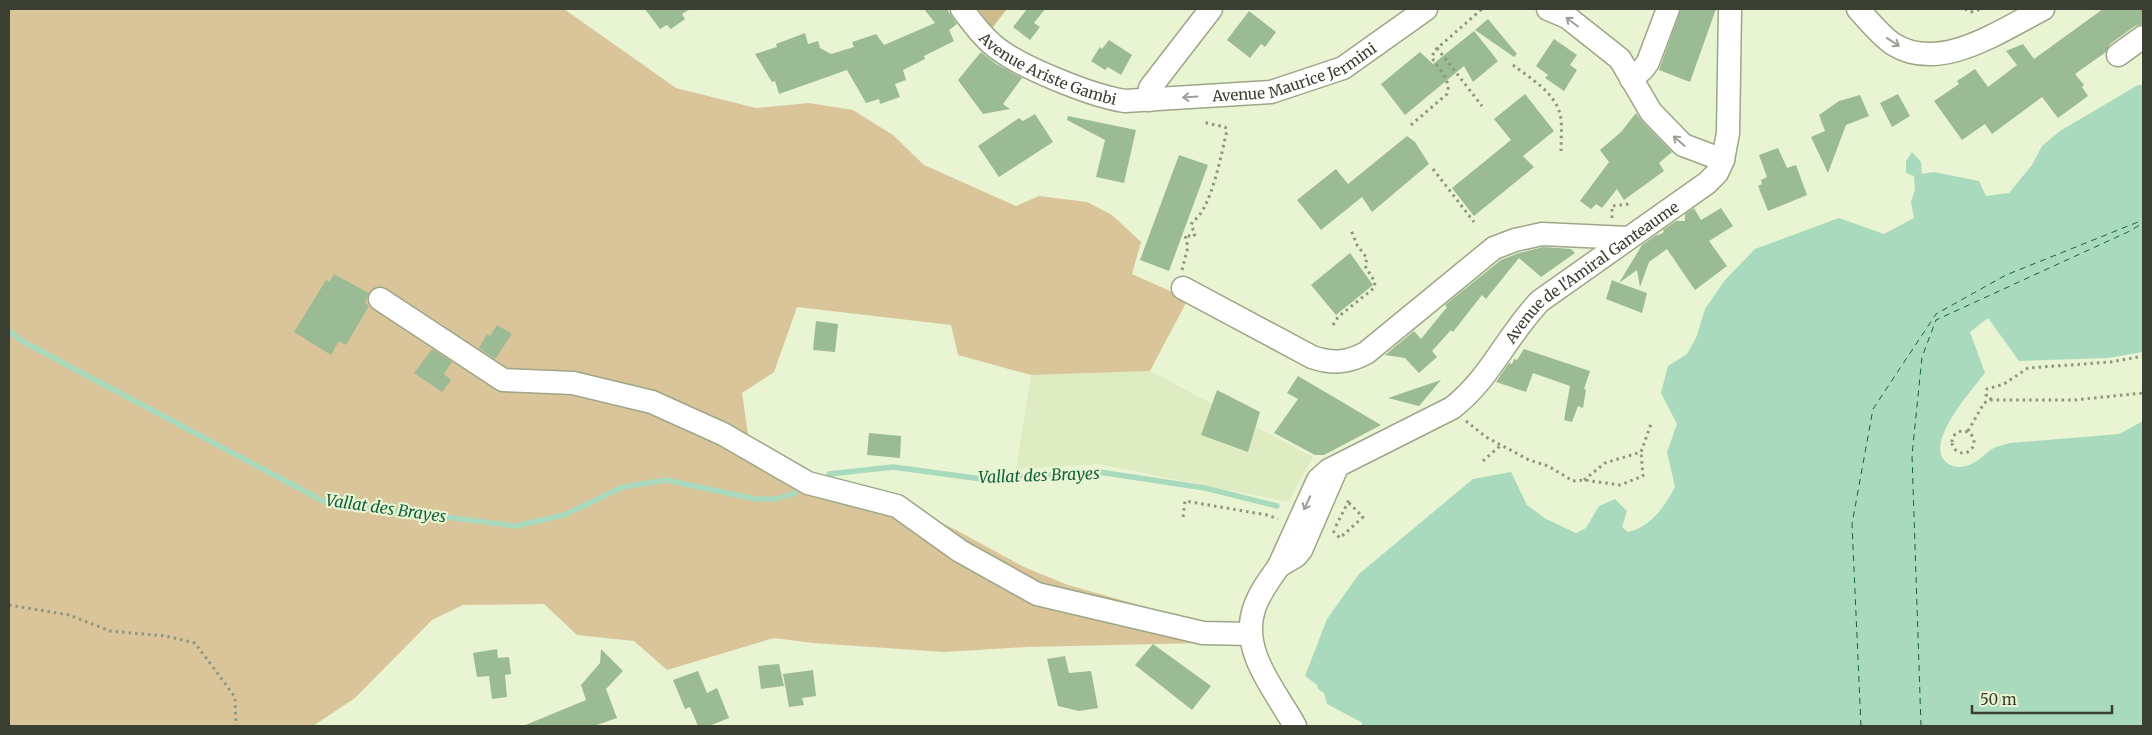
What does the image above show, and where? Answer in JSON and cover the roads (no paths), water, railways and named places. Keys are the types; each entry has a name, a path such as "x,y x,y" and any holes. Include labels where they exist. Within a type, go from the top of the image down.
{"street":[{"name":"Avenue Ariste Gambi","path":"962,9 992,44 1022,63 1101,97 1124,101 1149,100"},
{"path":"1149,100 1150,88 1211,9"},
{"name":"Avenue Maurice Jermini","path":"1149,100 1271,92 1343,68 1426,9"},
{"path":"1548,9 1567,17 1620,59 1651,112 1683,145 1723,160"},
{"path":"1631,79 1648,62 1668,9"},
{"name":"Avenue de l'Amiral Ganteaume","path":"1250,634 1254,610 1264,588 1279,566 1318,480 1323,474 1452,408 1468,396 1481,382 1528,313 1540,302 1707,183 1717,173 1723,160 1728,133 1730,9"},
{"path":"1858,9 1894,44 1918,54 1939,55 1960,50 2043,9"},
{"path":"2118,55 2143,37"},
{"path":"1183,288 1312,357 1327,362 1340,362 1353,360 1366,353 1494,248 1515,240 1542,234 1622,236 1628,238"},
{"path":"380,299 503,380 573,383 652,402 723,434 808,483 897,506 960,551 1037,594 1203,633 1250,634 1258,661 1295,726"}],"waterway":[{"name":"Vallat des Brayes","path":"9,331 22,341 323,501 516,526 564,515 623,487 666,480 756,499 776,499 795,493"},
{"name":"Vallat des Brayes","path":"829,474 893,467 982,479 1099,472 1205,488 1277,506"}]}
